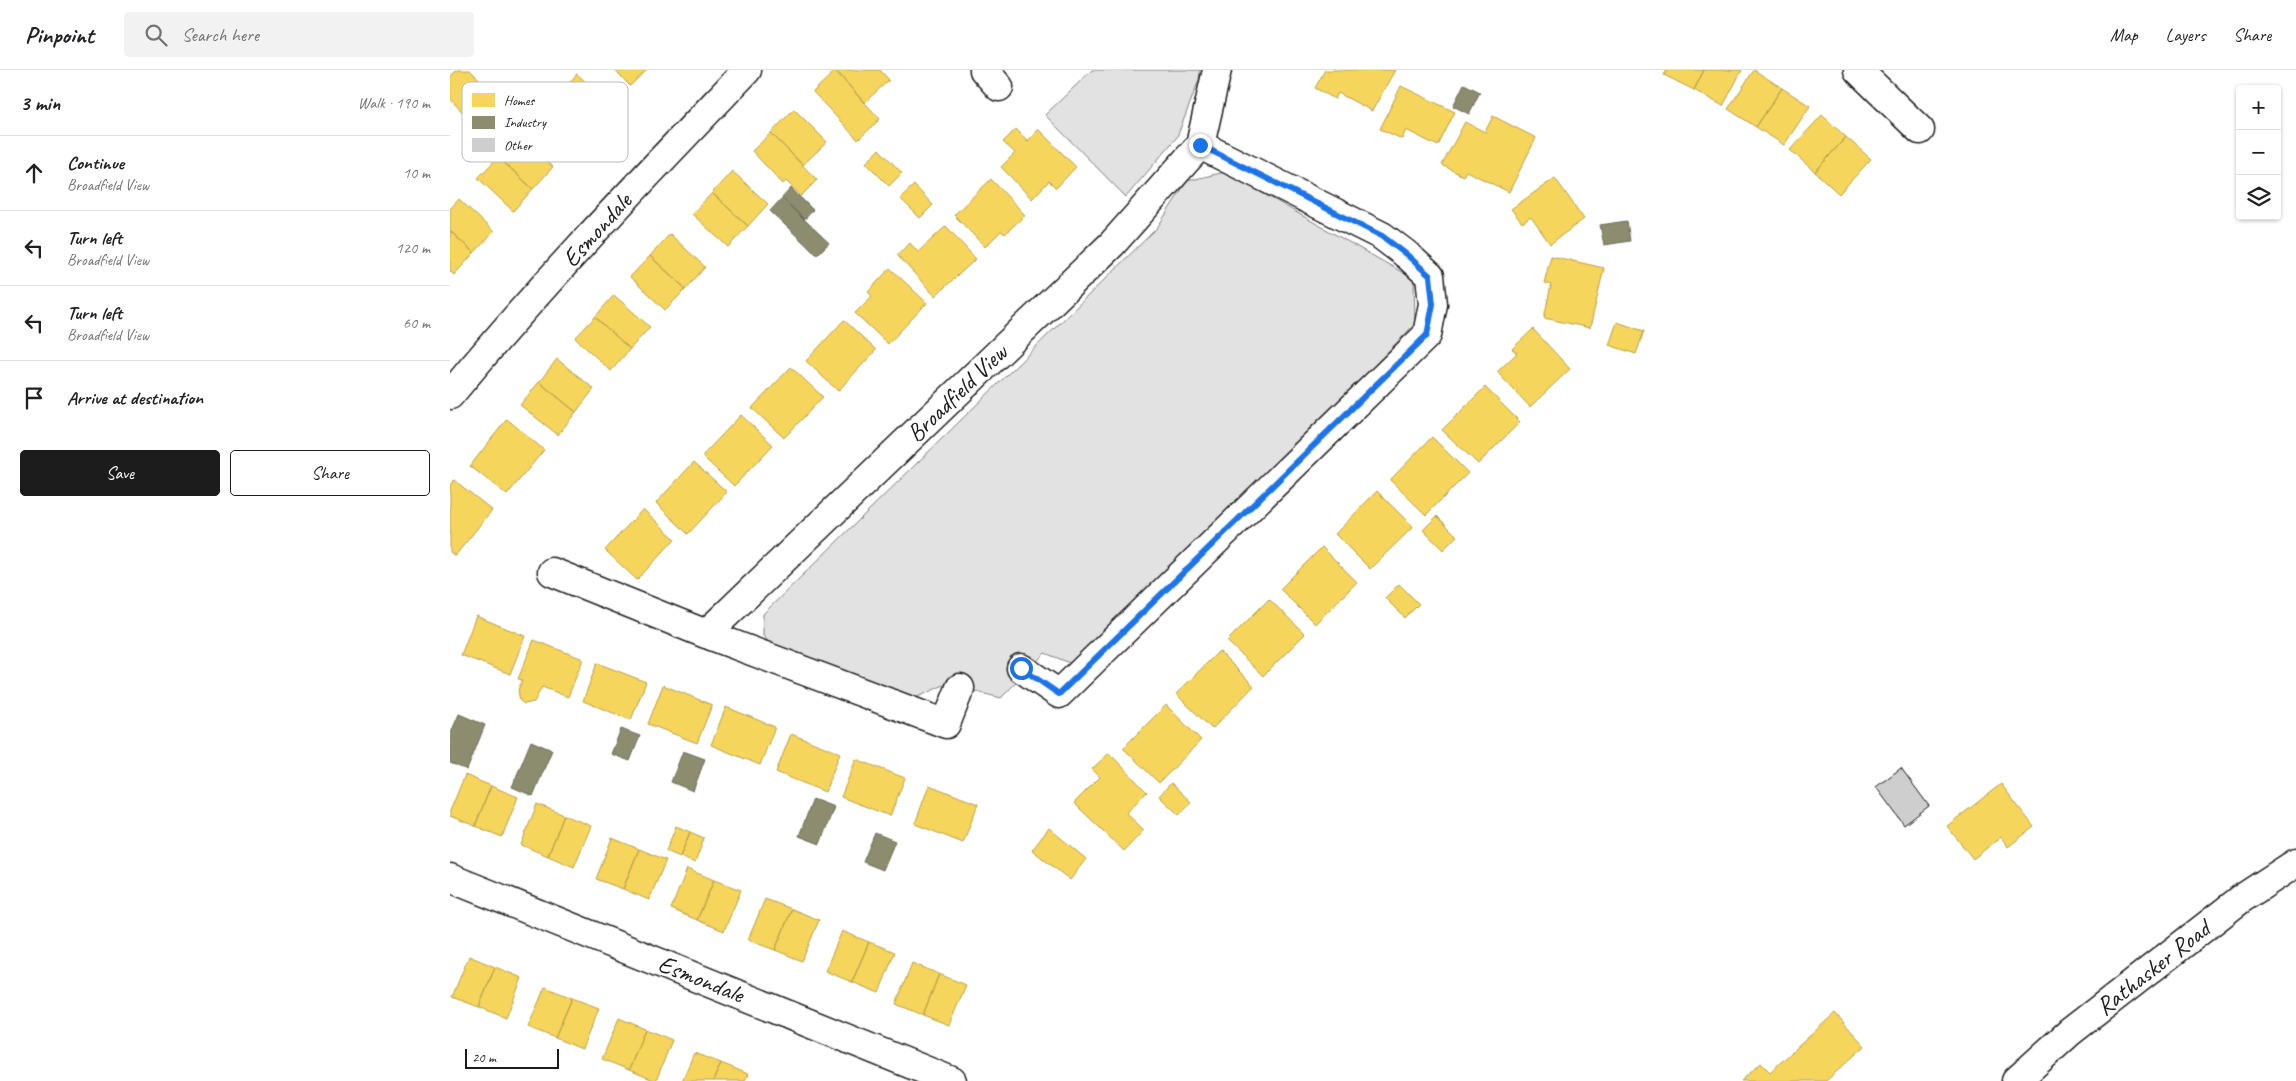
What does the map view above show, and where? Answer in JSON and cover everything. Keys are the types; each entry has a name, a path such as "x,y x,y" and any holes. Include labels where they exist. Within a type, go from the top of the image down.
{"street":[{"name":"Esmondale","path":"450,394 656,165 747,70"},
{"name":"Broadfield View","path":"706,634 1112,244 1200,145 1217,70"},
{"path":"1858,70 1920,130"},
{"path":"1021,668 1059,694 1427,335 1433,304 1430,276 1407,255 1382,236 1200,145"},
{"path":"552,572 706,634 946,724 960,688"},
{"name":"Rathasker Road","path":"2016,1081 2093,1014 2241,899 2296,863"},
{"name":"Esmondale","path":"450,878 952,1081"}],"shaded area":[{"path":"1092,70 1200,70 1199,80 1177,137 1126,197 1045,115"},
{"path":"1225,172 1414,279 1415,324 1080,667 1045,653 1001,698 946,684 909,701 780,653 763,636 763,614 1157,228 1187,181"}],"building: Homes":[{"path":"457,70 470,70 482,82 462,82 462,112 450,99 450,77"},
{"path":"615,70 647,70 630,86"},
{"path":"836,70 880,70 889,80 864,103"},
{"path":"1325,70 1395,70 1372,111 1338,93 1335,99 1315,88"},
{"path":"1667,70 1704,70 1694,90 1664,75"},
{"path":"1704,70 1742,70 1723,106 1694,90"},
{"path":"1754,70 1782,88 1756,127 1728,109"},
{"path":"835,71 880,119 858,140 813,92"},
{"path":"577,74 586,82 570,82"},
{"path":"1401,86 1455,112 1438,146 1406,130 1402,139 1380,129"},
{"path":"1782,88 1810,106 1784,145 1756,127"},
{"path":"794,109 827,142 803,165 771,133"},
{"path":"1822,115 1846,137 1815,172 1790,150"},
{"path":"1493,116 1536,138 1509,192 1466,171 1463,176 1442,165 1465,122 1485,132"},
{"path":"1016,129 1028,141 1038,129 1076,167 1056,188 1049,181 1032,199 1001,167 1015,153 1003,142"},
{"path":"771,133 817,180 801,196 786,181 783,184 752,151"},
{"path":"1846,137 1871,159 1839,194 1815,172"},
{"path":"879,149 902,173 889,186 866,163"},
{"path":"493,162 503,162 533,189 513,211 478,178"},
{"path":"503,162 548,162 553,167 533,189"},
{"path":"732,171 768,204 748,226 712,193"},
{"path":"1555,178 1584,219 1550,244 1531,217 1522,223 1511,209"},
{"path":"991,179 1025,215 1005,234 1001,231 985,247 954,215"},
{"path":"914,185 933,205 920,218 900,198"},
{"path":"712,193 748,226 728,247 692,214"},
{"path":"459,199 494,232 474,253 450,231 450,209"},
{"path":"946,226 976,259 935,296 897,255 910,243 918,252"},
{"path":"450,231 474,253 454,275 450,271"},
{"path":"670,234 705,267 686,289 650,256"},
{"path":"650,256 686,289 665,310 630,277"},
{"path":"1551,256 1604,268 1590,328 1544,318 1551,285 1544,283"},
{"path":"890,268 927,303 888,344 855,313 872,296 868,292"},
{"path":"614,295 650,327 630,349 595,317"},
{"path":"595,317 630,349 611,371 575,338"},
{"path":"844,320 876,350 838,391 806,361"},
{"path":"1617,322 1644,331 1636,354 1609,345"},
{"path":"1533,329 1570,369 1530,407 1497,372 1517,353 1512,349"},
{"path":"557,359 594,389 576,412 539,382"},
{"path":"791,367 823,397 784,438 752,408"},
{"path":"539,382 576,412 558,435 520,405"},
{"path":"1485,387 1520,422 1478,464 1442,430"},
{"path":"741,415 773,445 734,486 702,456"},
{"path":"507,419 544,450 507,495 470,466"},
{"path":"1432,437 1468,473 1426,515 1390,480"},
{"path":"694,462 727,492 688,534 656,503"},
{"path":"454,480 492,510 455,556 450,552 450,485"},
{"path":"1377,491 1413,527 1370,569 1335,534"},
{"path":"643,509 675,539 637,580 605,550"},
{"path":"1437,516 1457,536 1443,550 1423,530"},
{"path":"1322,547 1357,582 1315,624 1280,589"},
{"path":"1399,584 1419,604 1405,618 1385,598"},
{"path":"1269,599 1305,634 1263,676 1227,641"},
{"path":"476,616 525,636 510,674 461,655"},
{"path":"534,640 583,659 568,697 542,687 534,702 524,704 520,701 518,690 522,680 518,679"},
{"path":"1219,651 1254,686 1212,729 1176,694"},
{"path":"597,663 646,682 631,720 583,701"},
{"path":"663,685 712,705 697,743 648,724"},
{"path":"1166,705 1201,740 1159,783 1123,748"},
{"path":"726,707 775,727 760,765 711,745"},
{"path":"791,734 840,753 825,792 776,772"},
{"path":"1109,753 1147,792 1126,813 1144,830 1124,851 1074,803 1100,777 1092,769"},
{"path":"856,759 905,778 890,816 841,797"},
{"path":"465,775 491,786 475,826 450,816 450,811"},
{"path":"1171,783 1191,802 1179,815 1159,796"},
{"path":"2001,784 2034,827 2008,847 2001,837 1973,859 1947,826"},
{"path":"929,785 978,804 963,843 915,824"},
{"path":"491,786 518,797 502,837 475,826"},
{"path":"537,804 564,815 548,856 521,845"},
{"path":"564,815 591,826 574,867 548,856"},
{"path":"676,826 690,832 680,857 666,851"},
{"path":"1049,828 1086,859 1070,880 1032,850"},
{"path":"690,832 704,838 695,863 680,857"},
{"path":"612,838 639,849 623,889 596,879"},
{"path":"639,849 666,860 649,900 623,889"},
{"path":"687,869 714,880 697,920 671,909"},
{"path":"714,880 741,890 724,931 697,920"},
{"path":"765,899 792,909 775,950 748,940"},
{"path":"792,909 819,920 802,961 775,950"},
{"path":"842,931 869,942 852,982 825,971"},
{"path":"869,942 895,952 879,993 852,982"},
{"path":"469,956 495,967 479,1007 452,997"},
{"path":"912,963 939,974 923,1015 896,1004"},
{"path":"495,967 522,978 506,1018 479,1007"},
{"path":"939,974 966,985 949,1025 923,1015"},
{"path":"545,987 572,998 555,1038 528,1027"},
{"path":"572,998 599,1008 582,1049 555,1038"},
{"path":"1835,1013 1865,1046 1826,1081 1741,1081 1761,1063 1770,1072"},
{"path":"619,1018 645,1029 629,1070 602,1059"},
{"path":"645,1029 672,1040 656,1081 629,1070"},
{"path":"694,1053 721,1063 713,1081 682,1081"},
{"path":"721,1063 748,1074 745,1081 713,1081"}],"building: Industry":[{"path":"1464,84 1480,92 1469,114 1453,106"},
{"path":"791,188 813,210 804,220 782,198"},
{"path":"782,198 829,243 817,255 770,211"},
{"path":"1627,221 1630,241 1604,245 1600,225"},
{"path":"459,714 485,725 467,770 450,763 450,735"},
{"path":"621,729 640,736 630,761 611,754"},
{"path":"531,741 552,750 533,796 512,787"},
{"path":"683,751 705,759 693,791 671,782"},
{"path":"813,799 834,807 820,844 799,836"},
{"path":"875,833 895,841 883,870 863,862"}],"building: Other":[{"path":"1901,768 1929,806 1904,825 1876,787"}],"route":[{"path":"1021,668 1059,694 1427,335 1433,304 1430,276 1407,255 1382,236 1200,145"}]}
